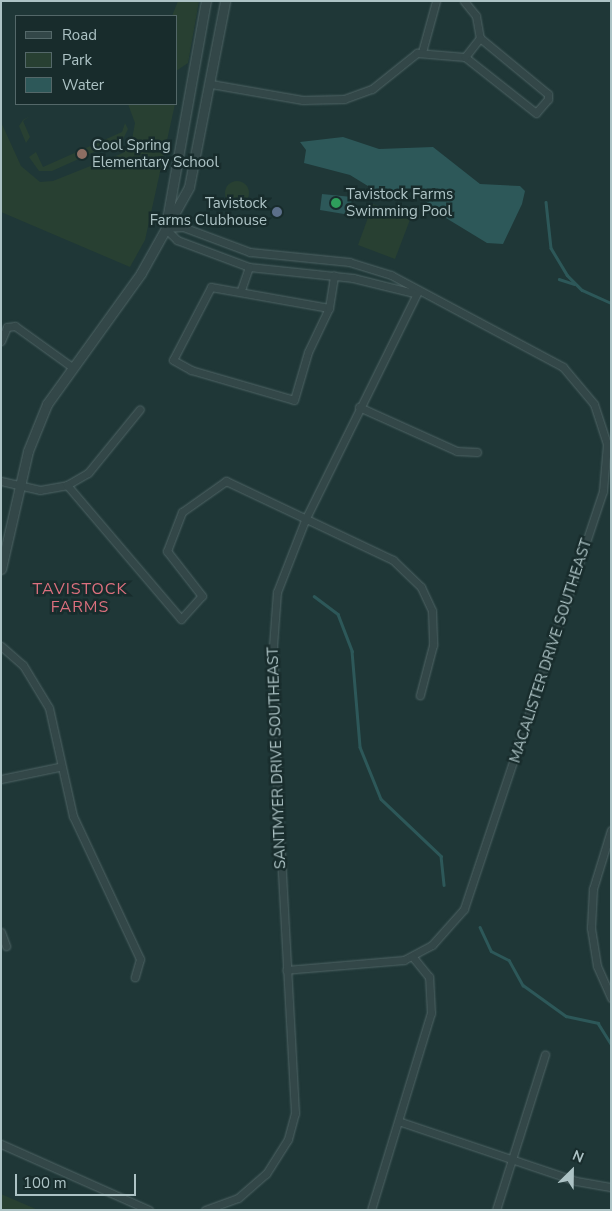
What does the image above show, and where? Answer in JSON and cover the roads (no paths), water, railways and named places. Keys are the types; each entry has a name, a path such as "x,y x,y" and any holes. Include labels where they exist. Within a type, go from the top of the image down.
{"street":[{"path":"165,228 206,1"},
{"path":"1,568 37,427 72,367 141,273 189,187 211,84 225,1"},
{"path":"422,52 436,1"},
{"path":"211,84 303,100 344,99 372,89 411,56 422,52 465,57 536,113 548,99 548,94 480,38 476,16 464,1"},
{"path":"465,57 480,38"},
{"name":"MACALISTER DRIVE SOUTHEAST","path":"165,228 183,227 250,252 361,264 390,275 416,293 545,355 571,374 600,416 608,458 603,491 473,891 443,936 413,957 382,964 286,970"},
{"name":"MACALISTER DRIVE SOUTHEAST","path":"165,228 177,240 249,268 334,275 416,293"},
{"path":"241,290 249,268"},
{"path":"329,308 241,290 207,289 172,360 191,370 294,400 308,352 329,308 334,275"},
{"name":"SANTMYER DRIVE SOUTHEAST","path":"205,1210 238,1198 256,1184 275,1162 291,1131 296,1080 286,970 273,628 281,574 359,407 416,293"},
{"path":"1,341 7,327 15,326 72,367"},
{"path":"359,407 457,451 477,452"},
{"path":"1,481 21,486 54,490 67,485 88,473 140,409"},
{"path":"67,485 181,619 202,596 167,551 182,512 226,481 393,560 421,587 432,611 434,636 420,695"},
{"path":"1,646 23,665 49,708 59,767 73,816 140,959 135,977"},
{"path":"1,780 59,767"},
{"path":"610,833 593,889 591,928 597,966 611,998"},
{"path":"1,932 6,946"},
{"path":"371,1210 401,1122 431,1013 429,977 413,957"},
{"path":"496,1210 545,1054"},
{"path":"401,1122 511,1161 576,1181 611,1187"},
{"path":"1,1144 149,1210"}],"water":[{"path":"343,137 379,149 433,147 480,184 520,186 525,191 522,204 503,244 487,243 441,215 413,190 376,191 350,175 304,163 306,150 300,142"},
{"name":"Tavistock Farms Swimming Pool","path":"322,194 352,197 350,215 320,210"}],"waterway":[{"path":"546,202 551,248 567,275 582,290 611,303"},
{"path":"559,279 574,284"},
{"path":"314,596 338,614 352,651 360,747 381,799 441,856 444,885"},
{"path":"480,927 491,951 509,960 523,985 566,1016 598,1023 611,1044"}],"place":[{"name":"Cool Spring Elementary School","path":"82,154"},
{"name":"Tavistock Farms Swimming Pool","path":"336,203"},
{"name":"Tavistock Farms Clubhouse","path":"277,212"}],"district":[{"name":"TAVISTOCK FARMS","path":"80,598"}]}
